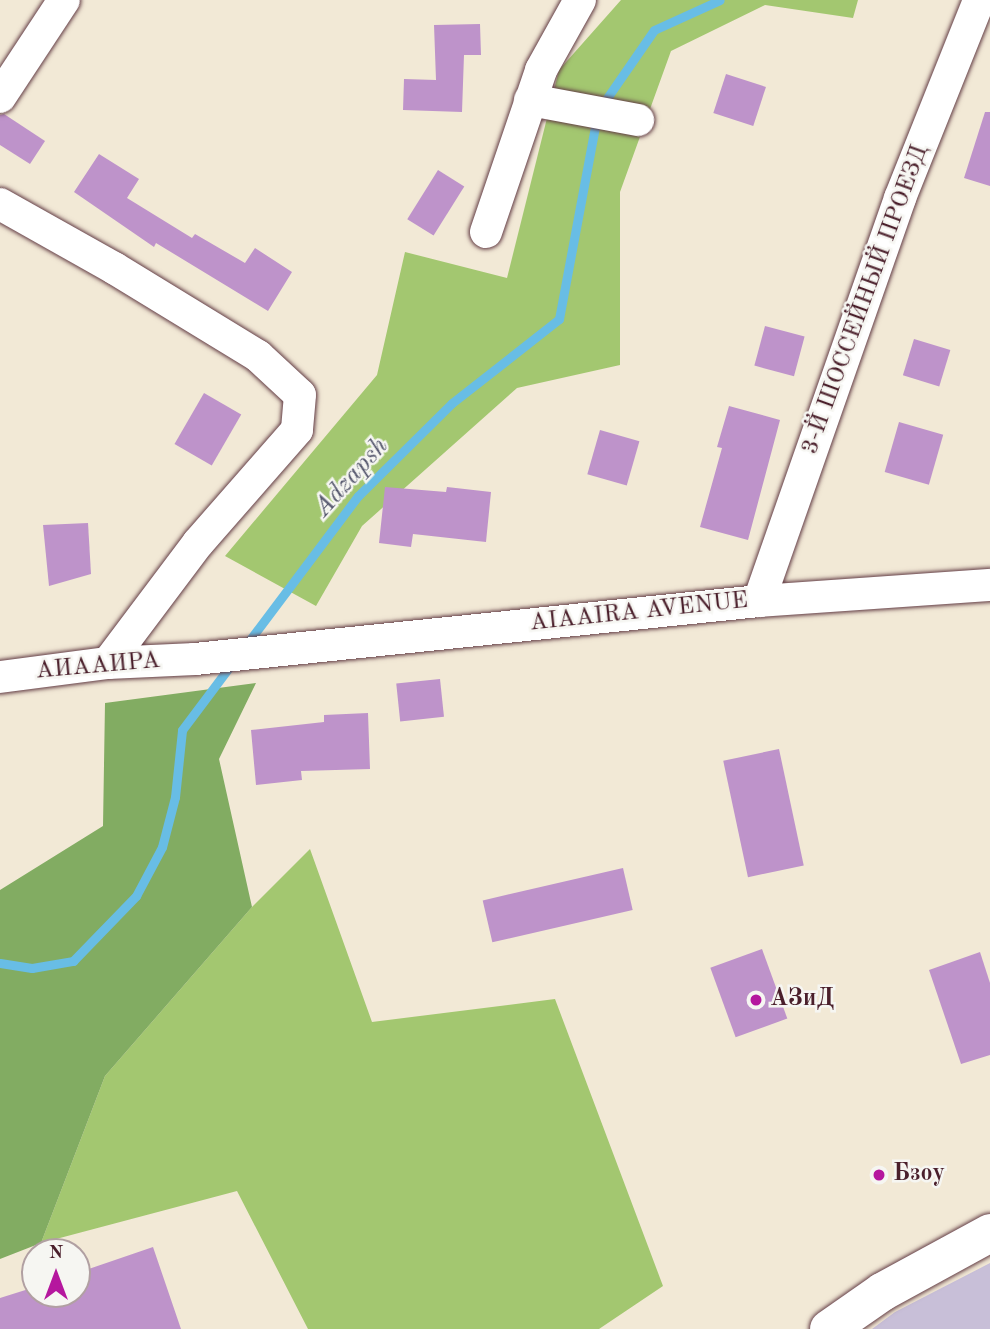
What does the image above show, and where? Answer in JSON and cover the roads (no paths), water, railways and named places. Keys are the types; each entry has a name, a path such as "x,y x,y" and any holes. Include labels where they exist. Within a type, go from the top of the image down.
{"main road":[{"path":"830,1329 882,1292 990,1233"}],"street":[{"path":"0,97 64,0"},
{"path":"486,232 541,69 580,0"},
{"name":"3-Й ШОССЕЙНЫЙ ПРОЕЗД","path":"759,601 900,198 979,0"},
{"path":"530,100 638,120"},
{"path":"0,204 114,268 258,356 300,395 297,430 198,544 108,663"},
{"name":"AIAAIRA AVENUE","path":"195,659 759,601 990,585"},
{"name":"АИААИРА","path":"0,677 108,663 195,659"}],"waterway":[{"name":"Adzapsh","path":"246,645 358,496 452,403 559,319 598,111 654,30 720,0"},
{"name":"Adzapsh","path":"0,963 32,968 73,961 136,896 162,847 175,797 182,730 233,662"}],"place":[{"name":"АЗиД","path":"756,1000"},
{"name":"Бзоу","path":"879,1175"}]}
